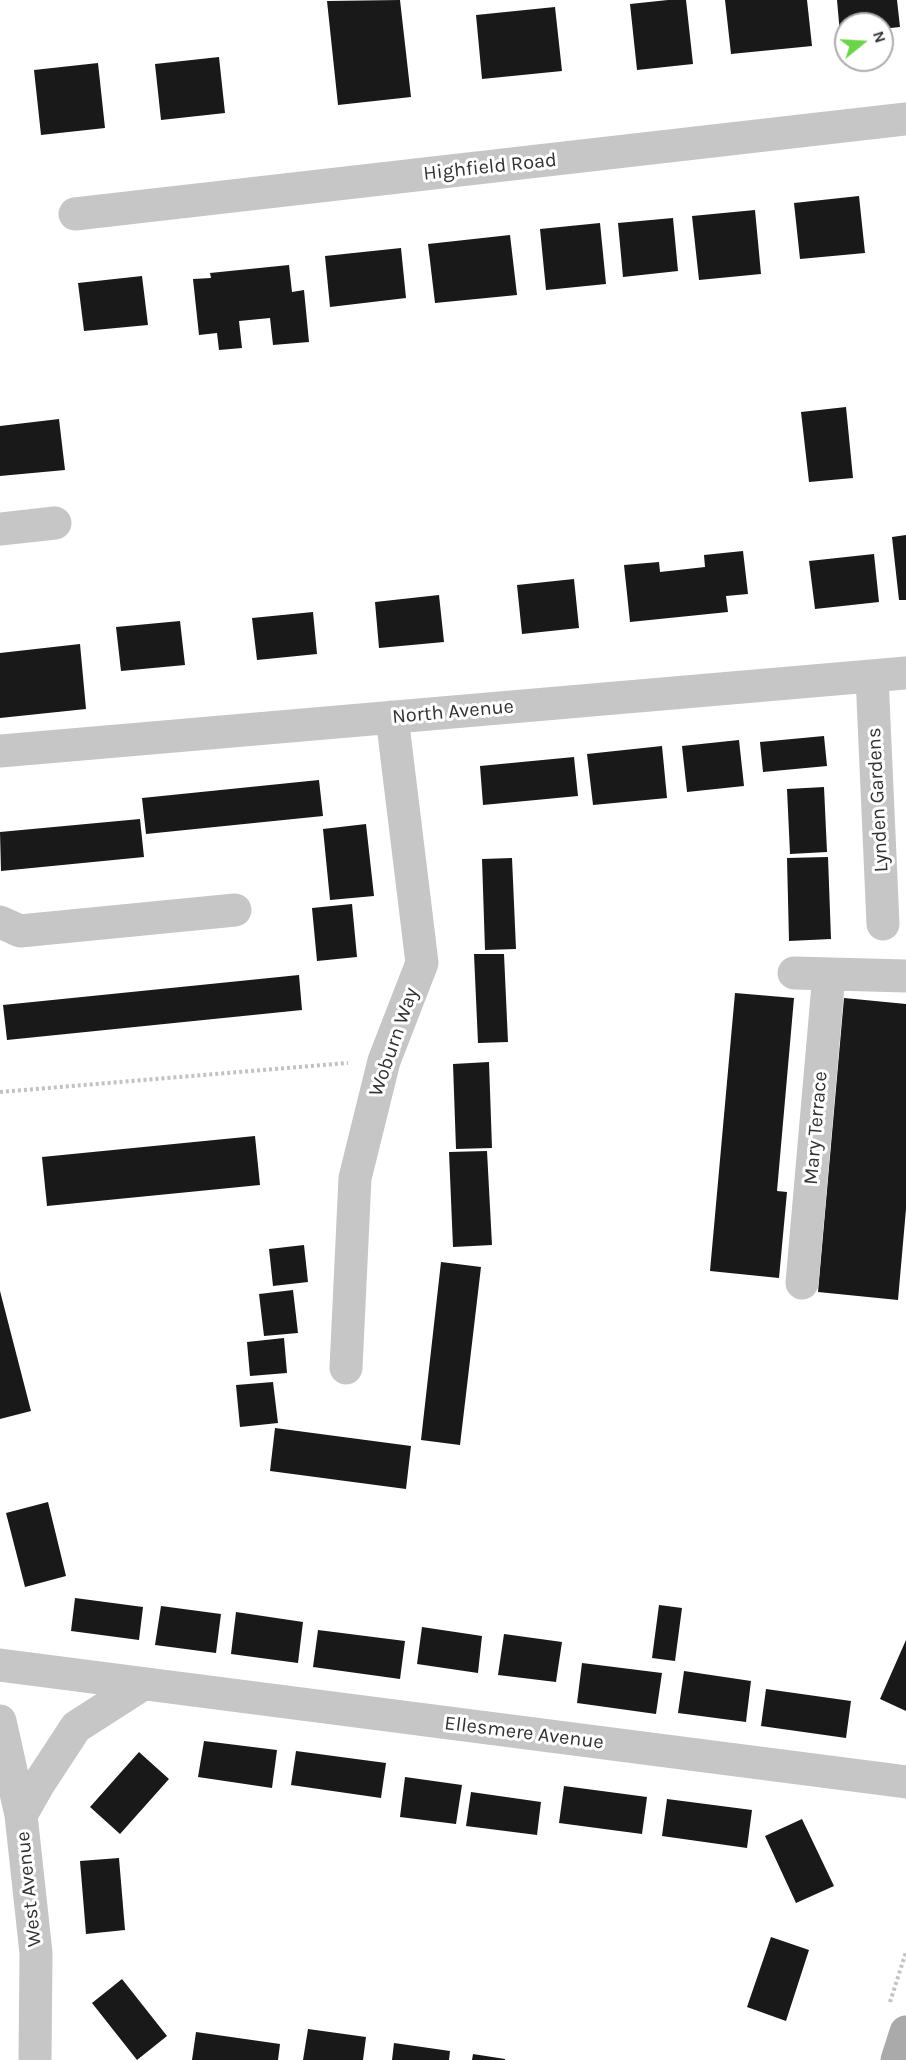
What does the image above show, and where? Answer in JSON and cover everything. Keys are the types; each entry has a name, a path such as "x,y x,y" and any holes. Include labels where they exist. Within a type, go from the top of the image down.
{"street":[{"name":"Highfield Road","path":"75,214 906,119"},
{"path":"0,529 55,523"},
{"name":"North Avenue","path":"0,751 906,673"},
{"name":"Lynden Gardens","path":"872,676 883,924"},
{"name":"Woburn Way","path":"346,1368 355,1179 384,1060 423,963 393,717"},
{"path":"0,922 20,931 235,910"},
{"path":"794,973 906,976"},
{"name":"Mary Terrace","path":"802,1283 829,974"},
{"name":"Ellesmere Avenue","path":"0,1665 906,1782"},
{"path":"21,1815 76,1727 142,1684"},
{"name":"West Avenue","path":"0,1721 21,1815 36,1953 35,2060"}],"path":[{"path":"0,1092 384,1060"}],"building":[{"path":"400,0 411,97 338,105 327,1"},
{"path":"686,0 693,64 637,70 630,4"},
{"path":"725,0 807,0 812,46 731,54"},
{"path":"837,0 897,0 900,27 894,28 894,12 838,12"},
{"path":"555,7 562,71 482,79 476,15"},
{"path":"219,57 225,113 161,120 155,64"},
{"path":"98,63 105,128 41,135 34,70"},
{"path":"859,196 865,253 800,259 794,203"},
{"path":"755,210 761,274 699,280 692,216"},
{"path":"673,218 678,271 623,277 618,223"},
{"path":"600,223 606,284 546,290 540,229"},
{"path":"510,235 517,295 435,303 428,244"},
{"path":"401,248 406,298 330,307 325,256"},
{"path":"289,265 292,292 304,290 309,342 273,345 270,318 239,321 242,348 219,350 217,333 199,335 193,279 211,278 210,273"},
{"path":"142,276 148,325 84,331 78,283"},
{"path":"846,407 853,478 809,482 801,412"},
{"path":"59,419 65,470 0,476 0,426"},
{"path":"906,535 906,600 899,600 892,537"},
{"path":"743,551 748,594 726,596 728,612 630,622 624,565 659,562 660,572 705,567 704,555"},
{"path":"874,554 879,602 815,609 809,561"},
{"path":"574,579 579,628 522,634 517,585"},
{"path":"439,595 444,642 379,648 375,602"},
{"path":"313,612 317,654 257,660 252,618"},
{"path":"180,621 185,665 121,671 116,627"},
{"path":"80,644 86,709 0,718 0,653"},
{"path":"824,736 827,766 763,772 760,742"},
{"path":"739,740 744,786 687,792 682,746"},
{"path":"662,746 667,798 593,805 587,754"},
{"path":"574,757 578,796 483,805 480,766"},
{"path":"319,780 323,816 146,834 142,798"},
{"path":"824,787 827,852 790,854 787,789"},
{"path":"140,819 144,857 1,871 0,832"},
{"path":"366,824 374,896 330,900 323,829"},
{"path":"828,857 831,939 789,941 787,858"},
{"path":"512,858 516,949 485,950 482,859"},
{"path":"352,904 357,957 317,961 312,908"},
{"path":"474,954 504,954 508,1042 478,1043"},
{"path":"299,975 302,1010 7,1040 3,1005"},
{"path":"735,993 794,998 777,1191 787,1192 779,1278 710,1271"},
{"path":"844,998 906,1004 906,1209 898,1300 818,1292"},
{"path":"489,1062 492,1148 456,1149 453,1064"},
{"path":"255,1136 260,1185 47,1206 42,1157"},
{"path":"487,1151 492,1245 453,1247 449,1152"},
{"path":"304,1245 308,1282 273,1286 269,1249"},
{"path":"441,1262 481,1267 460,1445 421,1440"},
{"path":"293,1290 298,1333 264,1336 259,1294"},
{"path":"0,1291 31,1411 0,1419"},
{"path":"284,1338 287,1373 250,1376 247,1342"},
{"path":"273,1382 278,1423 240,1427 236,1385"},
{"path":"275,1428 411,1446 406,1489 270,1471"},
{"path":"48,1502 66,1576 25,1587 6,1513"},
{"path":"75,1598 143,1607 139,1640 71,1631"},
{"path":"659,1605 682,1608 675,1661 652,1658"},
{"path":"161,1606 221,1614 216,1653 155,1645"},
{"path":"236,1612 303,1622 298,1663 231,1654"},
{"path":"422,1627 482,1636 478,1673 417,1664"},
{"path":"318,1630 405,1641 400,1679 313,1667"},
{"path":"504,1634 562,1642 556,1682 498,1675"},
{"path":"906,1640 906,1711 880,1699"},
{"path":"582,1663 662,1673 656,1714 577,1703"},
{"path":"684,1671 751,1681 746,1722 678,1713"},
{"path":"766,1689 851,1701 846,1738 761,1726"},
{"path":"204,1741 277,1750 272,1788 198,1777"},
{"path":"296,1751 386,1763 381,1798 291,1785"},
{"path":"139,1752 169,1779 120,1834 90,1807"},
{"path":"405,1777 462,1785 456,1824 400,1817"},
{"path":"564,1786 647,1797 642,1834 559,1823"},
{"path":"471,1792 541,1802 537,1835 466,1826"},
{"path":"667,1799 752,1810 747,1848 662,1836"},
{"path":"802,1819 834,1886 796,1903 765,1836"},
{"path":"119,1858 125,1930 86,1934 80,1861"},
{"path":"771,1937 809,1950 786,2021 747,2007"},
{"path":"122,1979 167,2036 137,2060 92,2003"},
{"path":"308,2029 366,2037 363,2060 303,2060"},
{"path":"196,2032 280,2044 278,2060 192,2060"},
{"path":"394,2043 450,2051 449,2060 392,2060"},
{"path":"473,2054 505,2059 505,2060 472,2060"}]}
